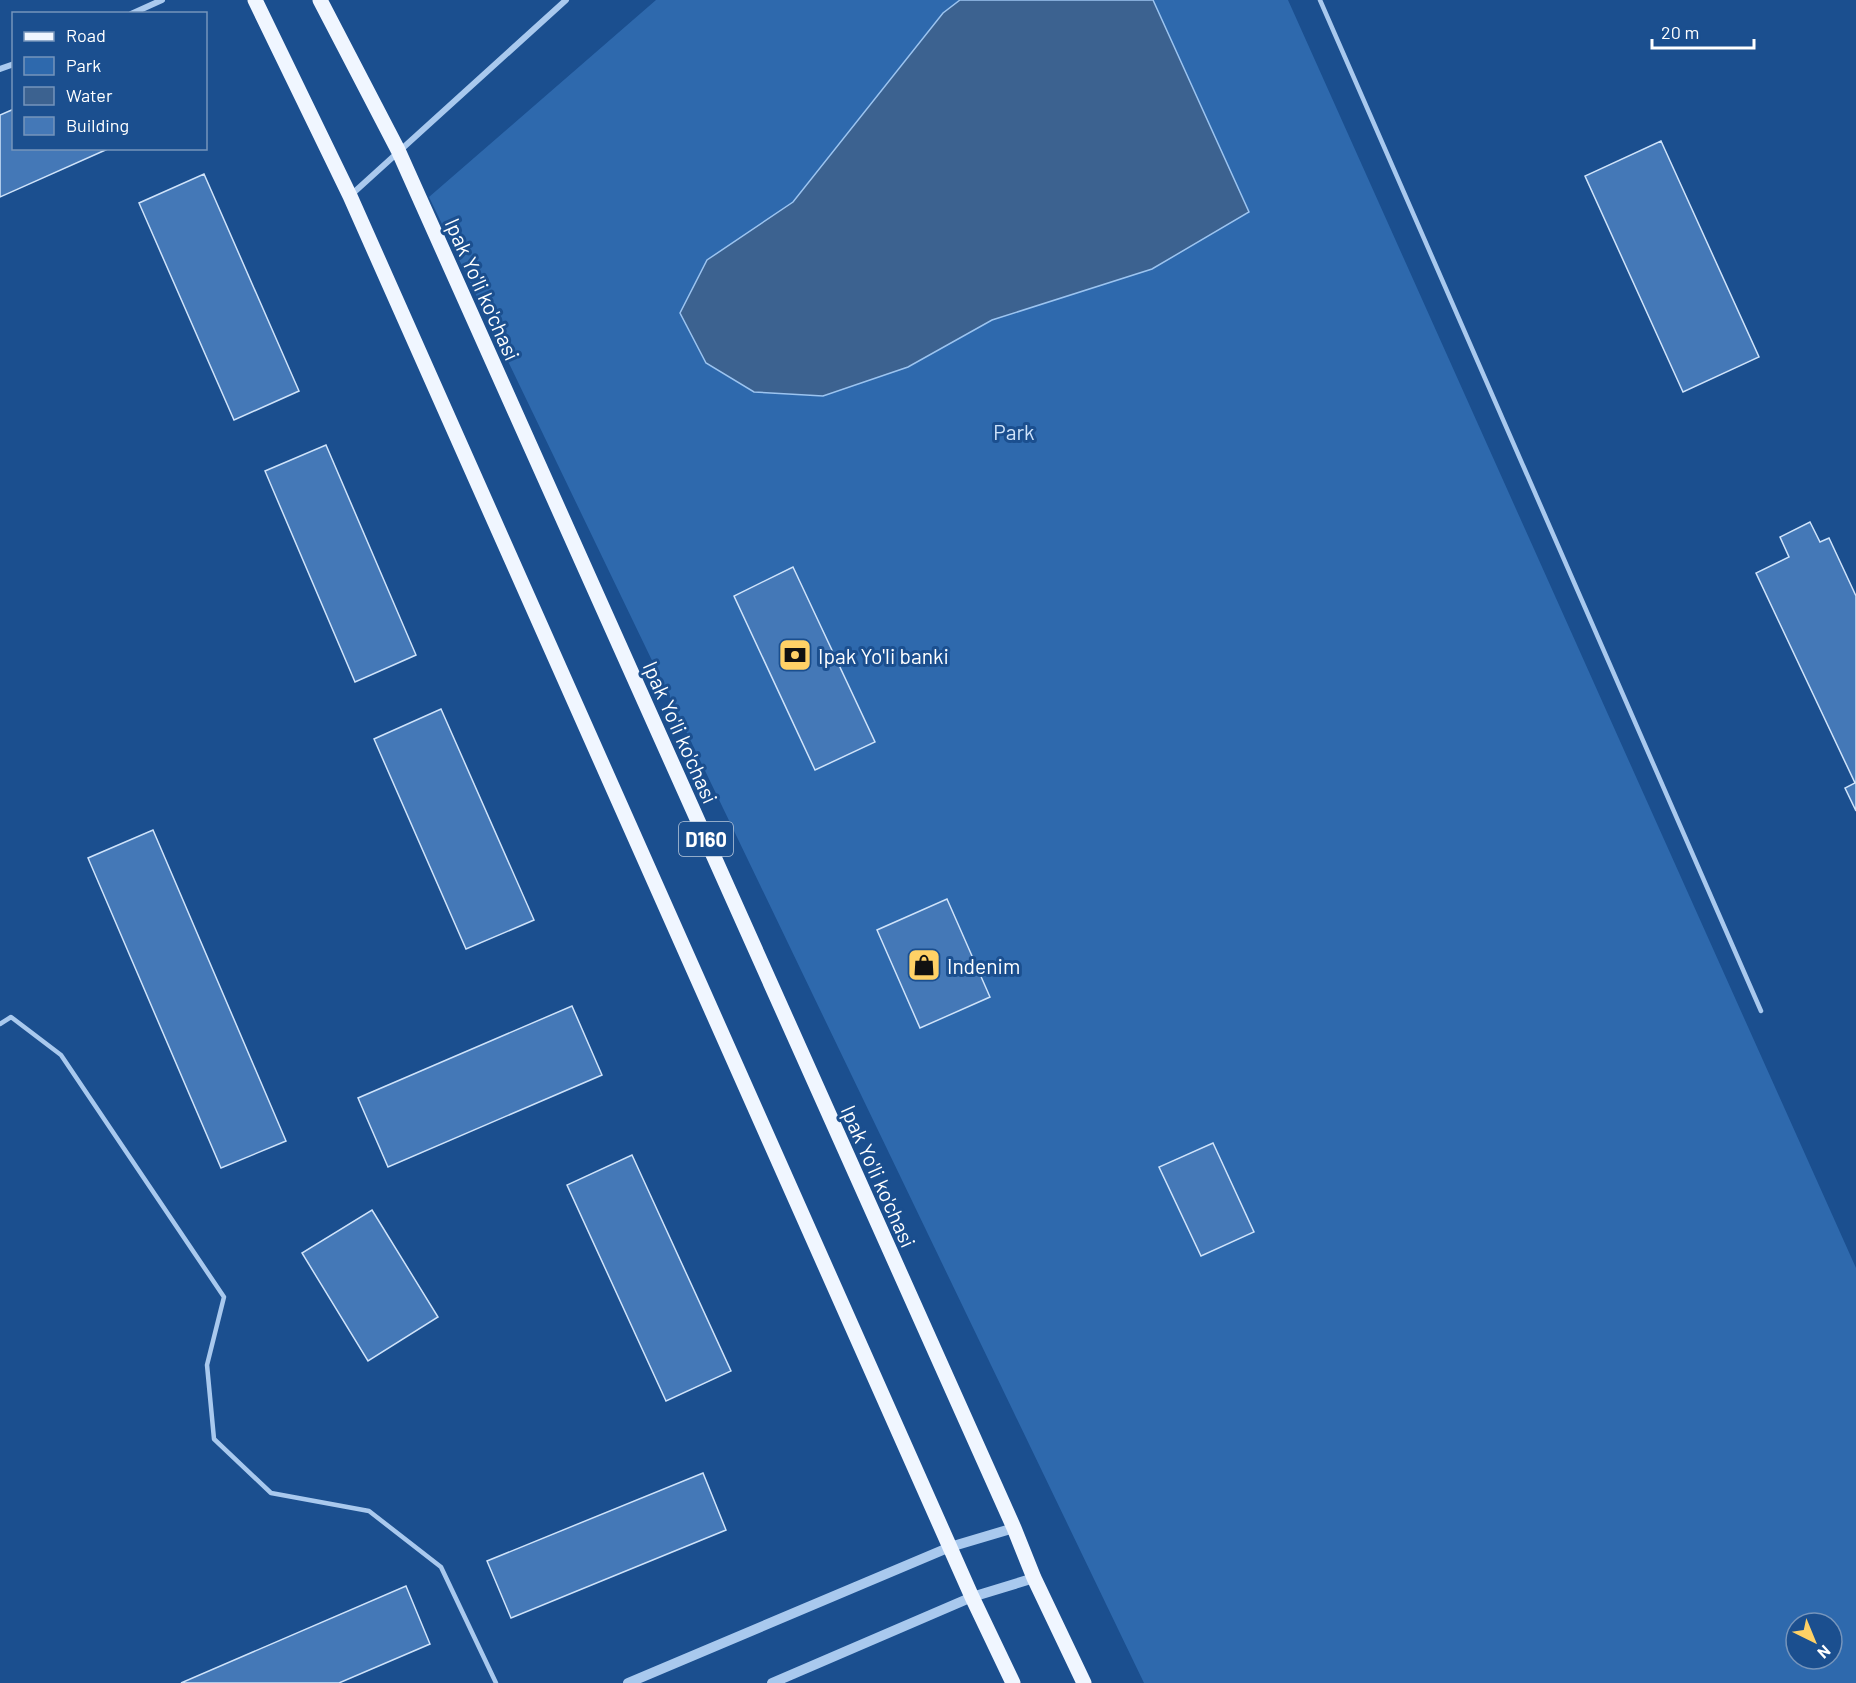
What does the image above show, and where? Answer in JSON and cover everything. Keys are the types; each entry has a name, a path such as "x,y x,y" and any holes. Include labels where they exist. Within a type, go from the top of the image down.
{"main road":[{"path":"255,0 350,196 972,1597 1013,1683"},
{"name":"Ipak Yo'li ko'chasi","path":"320,0 398,150 1014,1528 1034,1578 1084,1683"}],"street":[{"path":"135,12 162,0"},
{"path":"350,196 398,150 566,0"},
{"path":"628,1683 950,1547 1014,1528"},
{"path":"772,1683 972,1597 1034,1578"}],"lane":[{"path":"1320,0 1761,1011"},
{"path":"0,1024 11,1017 61,1055 224,1297 207,1365 214,1439 271,1493 369,1511 441,1567 496,1683"}],"green space":[{"name":"Park","path":"656,0 1288,0 1856,1268 1856,1683 1144,1683 429,197"}],"water":[{"path":"960,0 1153,0 1249,212 1152,269 992,320 908,367 823,396 754,392 706,363 680,313 707,260 793,202 943,13"}],"building":[{"path":"12,110 12,150 106,150 0,197 0,115"},
{"path":"1661,141 1759,357 1683,392 1585,176"},
{"path":"204,174 299,391 234,420 139,203"},
{"path":"326,445 416,655 355,682 265,471"},
{"path":"1810,522 1820,542 1829,538 1856,596 1856,811 1845,788 1855,783 1756,573 1789,557 1780,537"},
{"path":"793,567 875,742 815,770 734,596"},
{"path":"441,709 534,920 466,949 374,739"},
{"path":"153,830 286,1141 221,1168 88,858"},
{"path":"947,899 990,997 920,1028 877,930"},
{"path":"572,1006 602,1075 388,1167 358,1098"},
{"path":"1213,1143 1254,1232 1201,1256 1159,1167"},
{"path":"632,1155 731,1371 666,1401 567,1185"},
{"path":"372,1210 438,1317 368,1361 302,1253"},
{"path":"703,1473 726,1530 511,1618 487,1561"},
{"path":"406,1586 430,1644 339,1683 181,1683"}],"place":[{"name":"Ipak Yo'li banki","path":"795,655"},
{"name":"Indenim","path":"924,965"}]}
